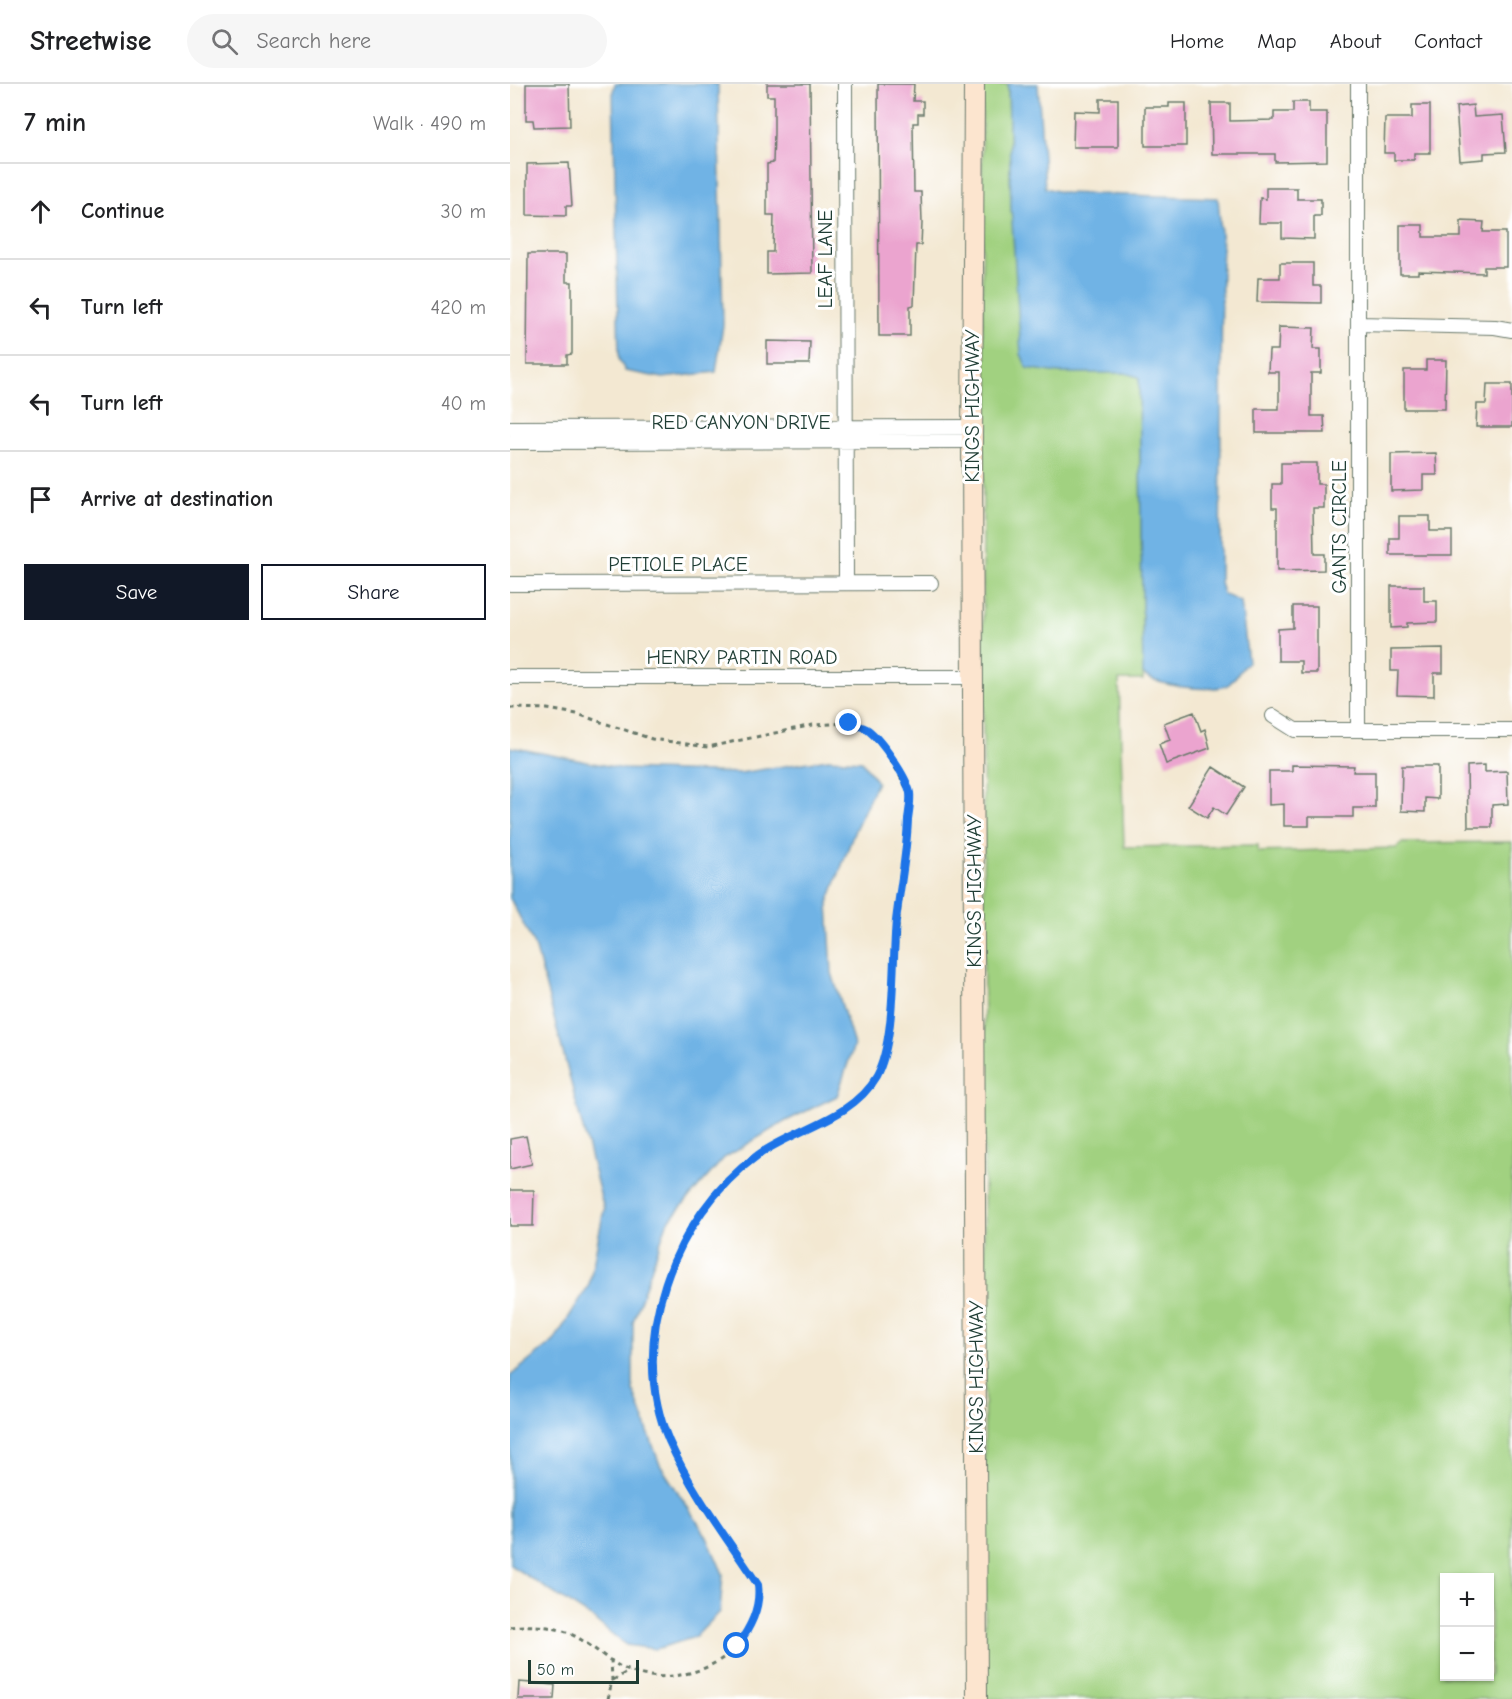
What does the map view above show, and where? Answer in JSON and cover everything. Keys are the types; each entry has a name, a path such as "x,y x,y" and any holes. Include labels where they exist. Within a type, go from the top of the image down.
{"street":[{"name":"LEAF LANE","path":"844,434 845,84"},
{"name":"KINGS HIGHWAY","path":"974,84 972,434 977,1699"},
{"name":"GANTS CIRCLE","path":"1358,84 1358,730"},
{"path":"1358,324 1495,327 1512,330"},
{"name":"RED CANYON DRIVE","path":"510,428 972,434"},
{"name":"RED CANYON DRIVE","path":"510,442 844,434"},
{"path":"844,434 846,583"},
{"name":"PETIOLE PLACE","path":"510,584 931,583"},
{"name":"HENRY PARTIN ROAD","path":"510,676 973,677"},
{"path":"1273,716 1295,730 1512,730"}],"path":[{"path":"510,708 548,709 577,714 652,739 708,747 813,725 849,723 867,728 883,746 910,794 889,1024 883,1061 876,1076 854,1104 757,1156 723,1188 682,1241 661,1295 657,1313 653,1366 658,1407 669,1440 696,1492 758,1585 760,1597 747,1632 737,1646 699,1670 678,1675 648,1676 629,1671 563,1630 543,1626 510,1627"},
{"path":"608,1699 612,1680 611,1659"},
{"path":"612,1680 629,1671"}],"green space":[{"path":"982,84 1008,84 1011,207 1027,368 1125,373 1139,377 1143,680 1119,680 1124,847 1258,845 1258,852 1396,848 1402,843 1512,842 1512,1699 985,1699"}],"water":[{"path":"615,84 718,84 723,325 716,372 663,378 625,371 619,359 613,91"},
{"path":"1008,84 1038,84 1045,188 1065,193 1218,198 1222,245 1220,582 1223,594 1241,602 1248,662 1232,682 1222,687 1199,688 1171,685 1143,674 1139,377 1125,373 1058,373 1027,368 1021,354 1011,207"},
{"path":"510,747 624,769 740,773 828,759 862,761 877,782 855,830 828,903 832,973 854,1045 837,1096 784,1122 724,1158 667,1223 633,1322 633,1390 660,1465 706,1535 723,1574 720,1612 695,1637 656,1649 626,1645 591,1617 510,1565 510,1376 554,1341 589,1285 604,1209 536,949 510,898"}],"building":[{"path":"526,84 569,84 570,126 534,127 533,120 526,120"},
{"path":"767,84 810,84 812,273 767,274 767,252 773,252 774,215 767,215 767,164 773,163 774,96 767,96"},
{"path":"878,84 914,84 913,101 923,101 923,114 918,114 918,123 913,123 914,192 921,192 922,223 921,245 916,245 914,305 910,306 910,336 879,336"},
{"path":"1100,99 1118,99 1118,147 1073,147 1074,111 1100,112"},
{"path":"1293,102 1309,102 1309,112 1327,112 1327,161 1275,162 1275,154 1212,154 1211,103 1230,103 1230,121 1274,120 1274,112 1293,112"},
{"path":"1169,103 1186,103 1186,146 1145,146 1145,107 1169,107"},
{"path":"1412,105 1430,105 1430,153 1414,153 1414,160 1394,160 1394,153 1384,153 1385,118 1412,118"},
{"path":"1473,105 1474,117 1503,115 1506,152 1484,153 1484,159 1460,161 1456,107"},
{"path":"569,163 572,206 566,206 566,216 527,215 527,164"},
{"path":"1266,188 1297,188 1297,199 1321,199 1321,216 1314,216 1314,239 1282,238 1282,223 1259,223 1260,198 1266,199"},
{"path":"1461,221 1484,222 1483,232 1506,232 1506,267 1484,267 1484,273 1418,271 1418,274 1400,274 1400,225 1423,225 1423,237 1461,237"},
{"path":"528,254 566,254 566,282 572,282 572,354 567,355 567,364 527,364"},
{"path":"1280,263 1313,263 1313,286 1321,286 1321,303 1257,302 1258,278 1280,278"},
{"path":"1279,327 1314,328 1313,349 1321,349 1321,373 1311,373 1311,416 1324,416 1325,433 1256,433 1256,409 1279,409 1279,372 1268,372 1269,350 1278,350"},
{"path":"767,341 810,342 809,364 767,364"},
{"path":"1426,360 1446,360 1445,409 1404,409 1404,370 1426,370"},
{"path":"1487,384 1512,384 1512,427 1476,427 1477,404 1486,404"},
{"path":"1436,453 1437,475 1423,475 1423,490 1391,491 1391,454"},
{"path":"1281,463 1317,463 1317,484 1324,484 1324,508 1313,508 1314,554 1324,554 1324,570 1277,571 1277,508 1272,508 1272,484 1281,484"},
{"path":"1399,516 1430,516 1430,531 1452,531 1452,555 1390,555 1390,538 1399,538"},
{"path":"1391,586 1424,586 1424,601 1437,601 1437,622 1407,623 1407,627 1391,628"},
{"path":"1293,606 1317,606 1317,673 1301,673 1301,661 1278,661 1278,629 1293,628"},
{"path":"1443,649 1443,673 1434,673 1434,696 1397,695 1398,671 1391,671 1391,650"},
{"path":"1194,712 1201,731 1205,729 1210,748 1166,764 1159,744 1170,740 1164,723"},
{"path":"1292,765 1354,766 1353,772 1375,772 1375,808 1353,808 1353,817 1309,817 1309,826 1284,826 1284,804 1269,805 1269,771 1292,771"},
{"path":"1485,765 1485,772 1507,771 1508,804 1492,805 1492,827 1468,827 1467,766"},
{"path":"1402,766 1438,766 1438,799 1425,798 1425,812 1401,811"},
{"path":"1213,767 1244,787 1226,815 1214,807 1207,818 1188,806"},
{"path":"526,1136 532,1164 510,1169 510,1139"},
{"path":"510,1190 534,1190 533,1226 510,1226"},
{"path":"519,1682 555,1685 554,1699 518,1699"}],"route":[{"path":"737,1646 747,1632 757,1609 760,1597 758,1585 696,1492 669,1440 658,1407 653,1366 657,1313 661,1295 682,1241 707,1206 757,1156 854,1104 867,1090 883,1061 889,1024 910,794 905,781 883,746 867,728 849,723"}]}
